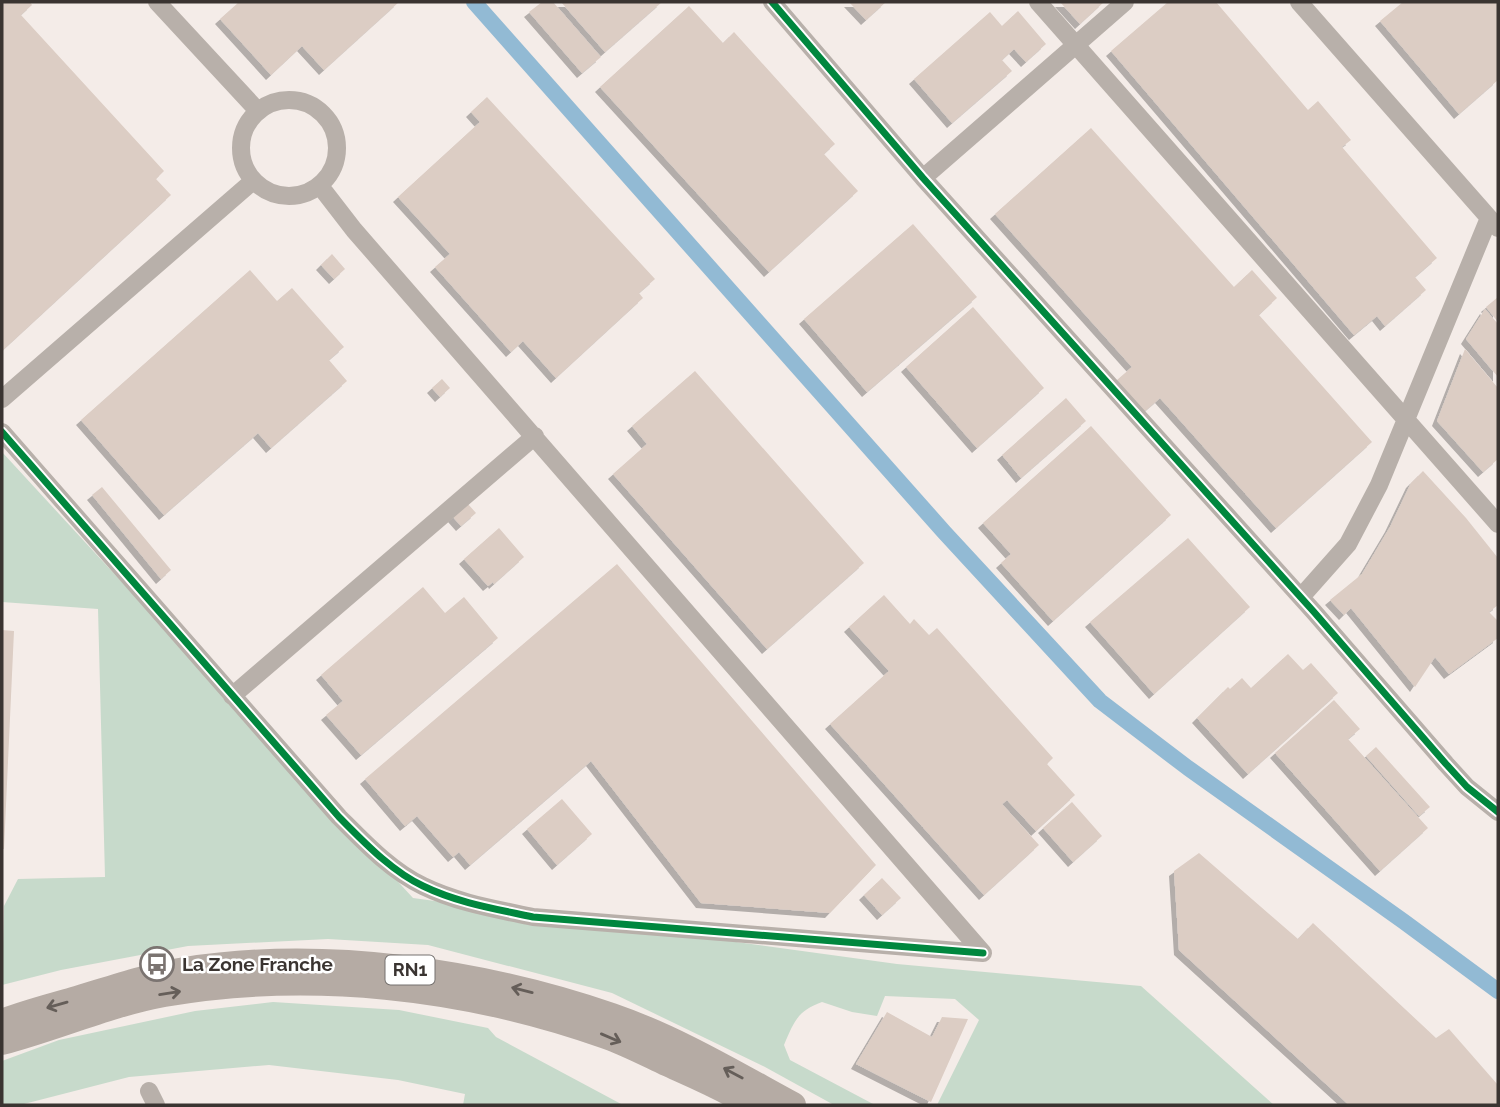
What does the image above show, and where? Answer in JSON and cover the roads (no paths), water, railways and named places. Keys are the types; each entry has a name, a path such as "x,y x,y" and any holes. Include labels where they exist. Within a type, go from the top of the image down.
{"highway":[{"name":"RN1","path":"4,1031 156,976 242,964 322,962 466,976 613,1016 671,1040 793,1105"},
{"name":"RN1","path":"4,1031 188,990 239,985 368,985 441,994 559,1021 606,1036 694,1075 751,1105"}],"street":[{"path":"157,2 258,111"},
{"path":"772,2 923,178 1301,597 1446,764 1467,787 1498,812"},
{"path":"1038,2 1498,524"},
{"path":"923,178 1125,2"},
{"path":"1299,2 1493,223 1379,485 1349,544 1301,597"},
{"path":"285,100 307,104 326,117 334,130 336,160 330,174 320,186 298,196 285,197 273,195 253,181 242,161 241,139 244,129 258,111 271,103 285,100"},
{"path":"2,399 253,181"},
{"path":"2,432 339,817 365,844 421,885 473,905 533,917 983,953 354,230 320,186"},
{"path":"232,696 535,436"}],"waterway":[{"path":"474,2 944,532 1100,701 1188,768 1498,991"}],"place":[{"name":"La Zone Franche","path":"157,964"}]}
